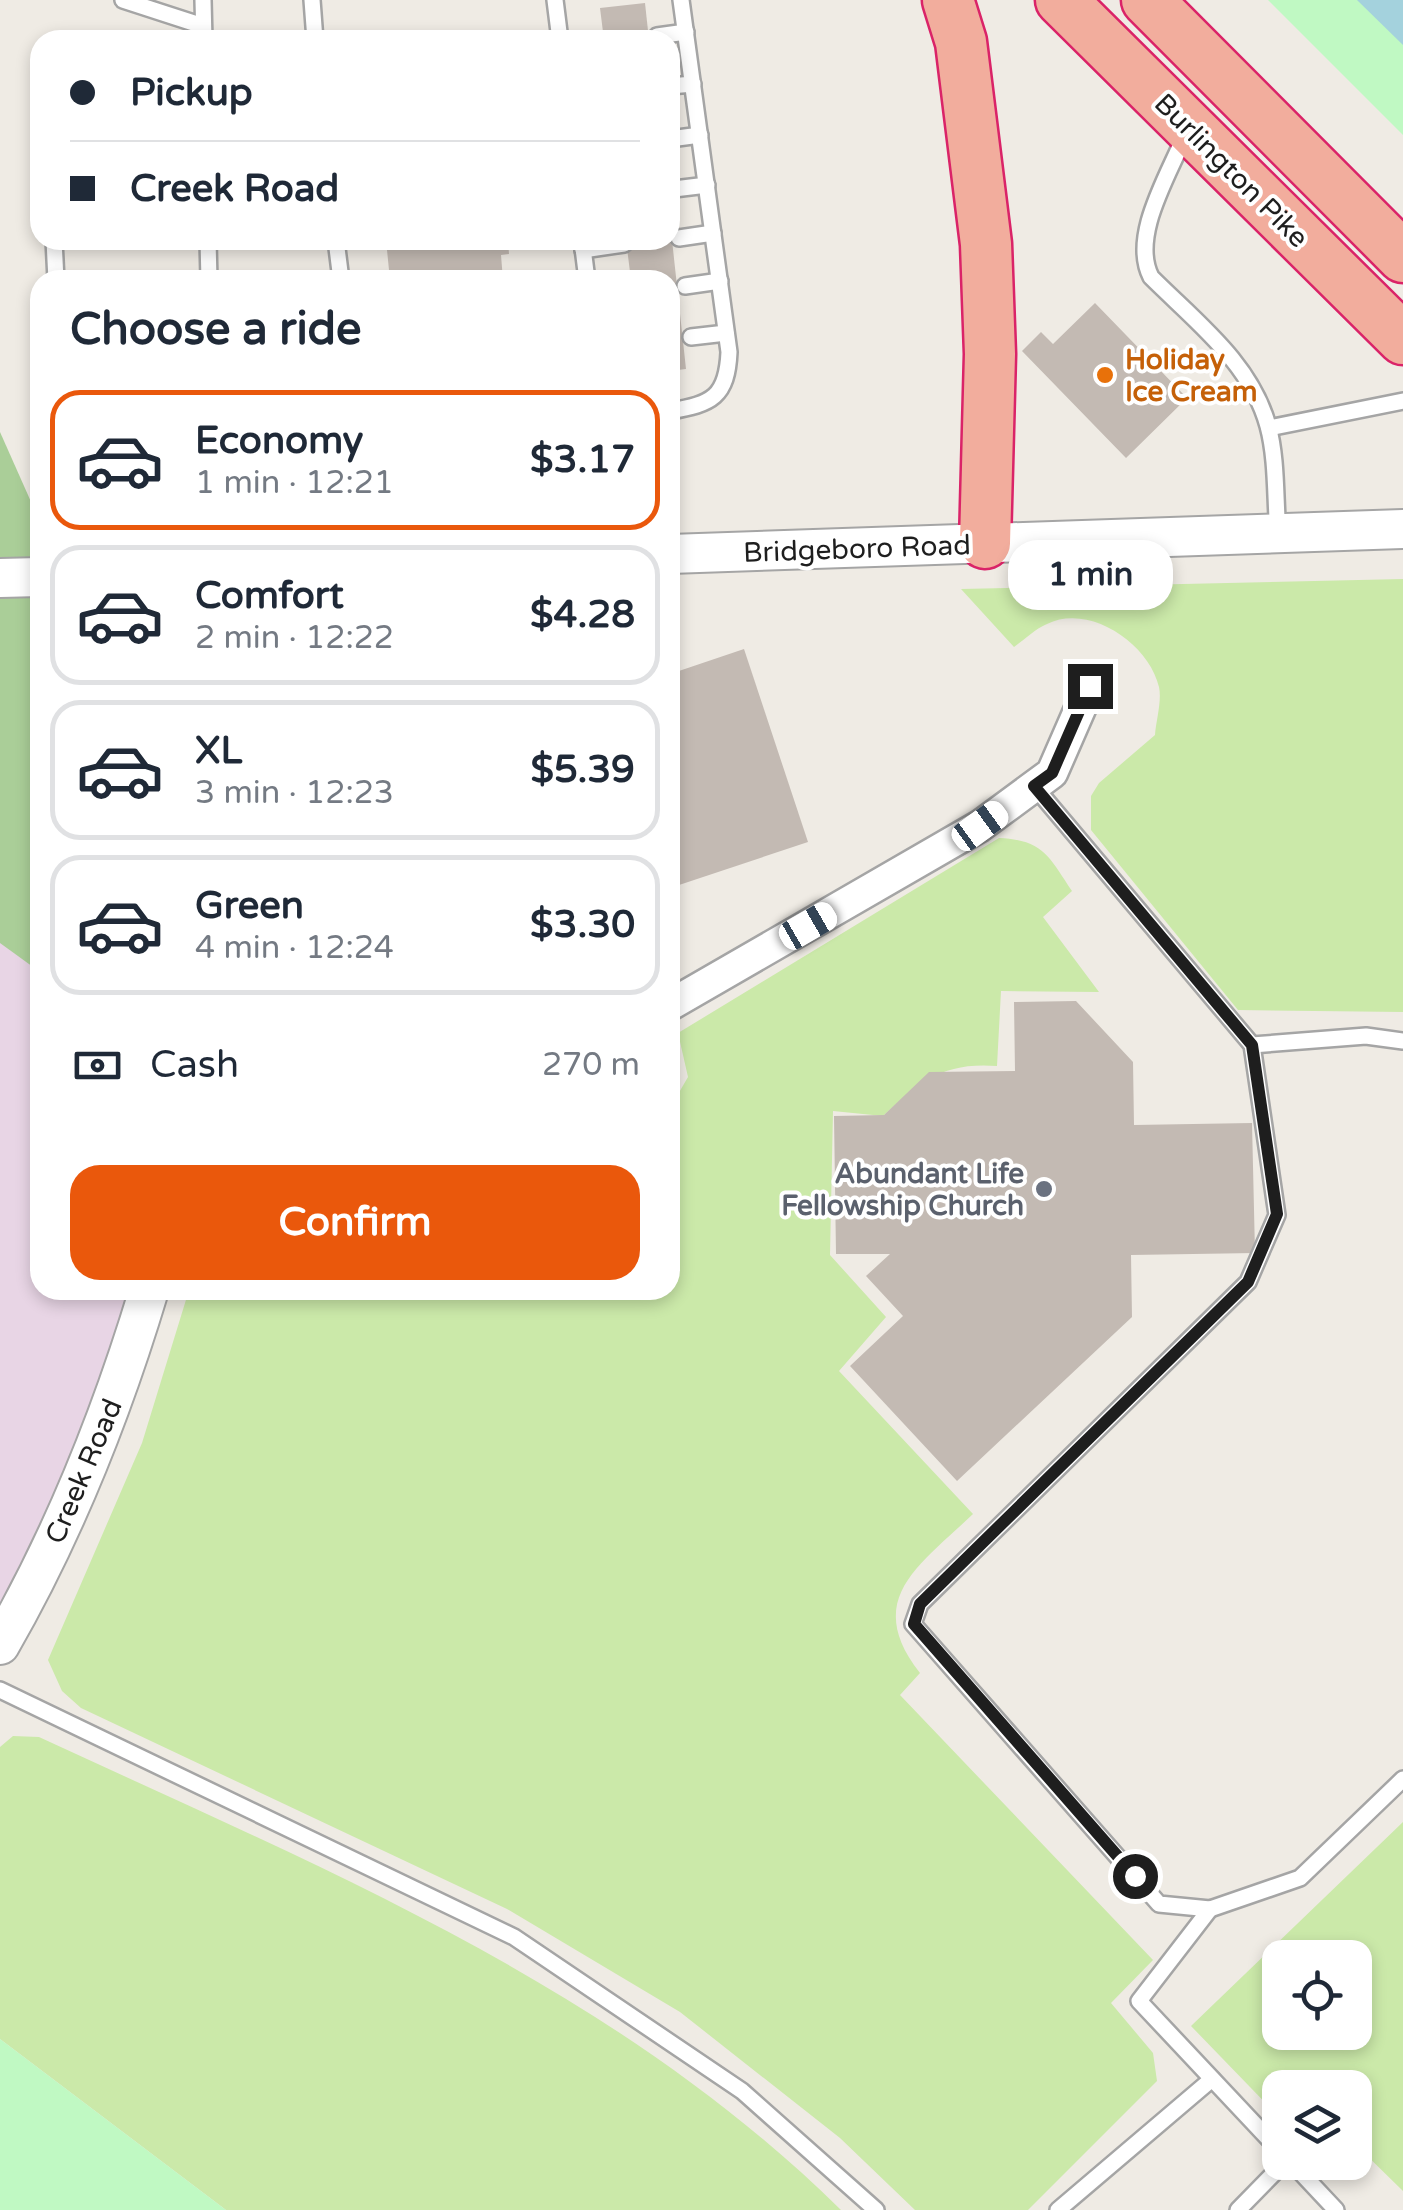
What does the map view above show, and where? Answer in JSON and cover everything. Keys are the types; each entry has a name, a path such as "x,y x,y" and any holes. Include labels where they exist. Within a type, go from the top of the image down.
{"highway":[{"path":"948,0 961,42 986,244 990,354 986,543"},
{"name":"Burlington Pike","path":"1062,0 1403,339"},
{"path":"1147,0 1403,257"}],"street":[{"name":"Bridgeboro Road","path":"680,554 1403,529"},
{"path":"0,578 30,577"},
{"path":"680,999 980,826 1052,773 1090,686"},
{"name":"Creek Road","path":"0,1646 74,1499 108,1414 146,1300"}],"lane":[{"path":"123,0 197,30"},
{"path":"203,0 204,30"},
{"path":"312,0 314,30"},
{"path":"555,0 558,30"},
{"path":"680,0 714,233 728,380 701,406 680,409"},
{"path":"680,33 686,32"},
{"path":"680,85 693,84"},
{"path":"1188,126 1144,241 1144,264 1151,277 1240,366 1254,388 1269,428 1278,533"},
{"path":"680,137 700,135"},
{"path":"680,188 707,185"},
{"path":"680,238 714,233"},
{"path":"685,286 720,282"},
{"path":"691,337 726,333"},
{"path":"1269,428 1403,401"},
{"path":"1034,786 1252,1045 1277,1214 1248,1282 930,1593 920,1604 914,1624 1160,1904 1210,1909 1300,1878 1403,1779"},
{"path":"1252,1045 1366,1036 1403,1041"},
{"path":"0,1690 514,1937 742,2091 876,2210"},
{"path":"1210,1909 1139,2001 1262,2132"},
{"path":"1058,2210 1212,2079"},
{"path":"1238,2210 1269,2180"},
{"path":"1306,2180 1336,2210"}],"shaded area":[{"path":"30,576 30,1300 142,1300 0,1636 0,577"}],"green space":[{"path":"1268,0 1403,0 1403,135"},
{"path":"0,432 30,500 30,965 0,943"},
{"path":"1403,579 1403,1012 1238,1010 1091,830 1091,796 1099,783 1155,735 1159,687 1153,671 1131,643 1099,623 1081,619 1047,624 1014,647 961,589"},
{"path":"999,838 1036,847 1051,860 1072,891 1043,917 1099,992 1001,991 997,1066 962,1067 934,1076 883,1116 833,1111 830,1255 886,1317 839,1371 973,1514 918,1567 897,1604 896,1624 903,1647 920,1673 900,1695 1153,1960 1111,2003 1153,2053 1157,2081 1028,2210 915,2210 840,2138 680,2012 507,1909 81,1708 62,1691 48,1660 142,1443 186,1300 680,1300 680,1091 688,1077 680,1032"},
{"path":"13,1736 39,1737 253,1835 462,1939 659,2060 753,2131 841,2210 226,2210 0,2039 0,1747"},
{"path":"1403,1822 1403,2191 1372,2161 1372,2070 1262,2070 1262,2099 1191,2026 1262,1958 1262,2050 1372,2050 1372,1940 1280,1940"},
{"path":"0,2039 226,2210 0,2210"}],"water":[{"path":"1357,0 1403,0 1403,45"}],"building":[{"path":"645,3 648,30 603,30 600,8"},
{"path":"387,250 509,250 509,254 501,255 502,270 389,270"},
{"path":"627,250 673,250 675,270 630,270"},
{"name":"Holiday Ice Cream","path":"1095,303 1187,398 1126,458 1022,351 1041,332 1053,344"},
{"path":"680,314 686,369 680,370"},
{"path":"744,649 808,842 680,885 680,671"},
{"name":"Abundant Life Fellowship Church","path":"1076,1001 1133,1062 1134,1125 1252,1123 1255,1253 1131,1255 1132,1317 957,1481 850,1366 903,1316 866,1276 890,1254 836,1254 834,1116 884,1115 929,1072 1015,1071 1014,1002"}],"place":[{"name":"Holiday Ice Cream","path":"1105,375"},
{"name":"Abundant Life Fellowship Church","path":"1044,1189"}],"route":[{"path":"1090,686 1052,773 1034,786 1252,1045 1277,1214 1248,1282 920,1604 914,1624 1135,1876"}]}
